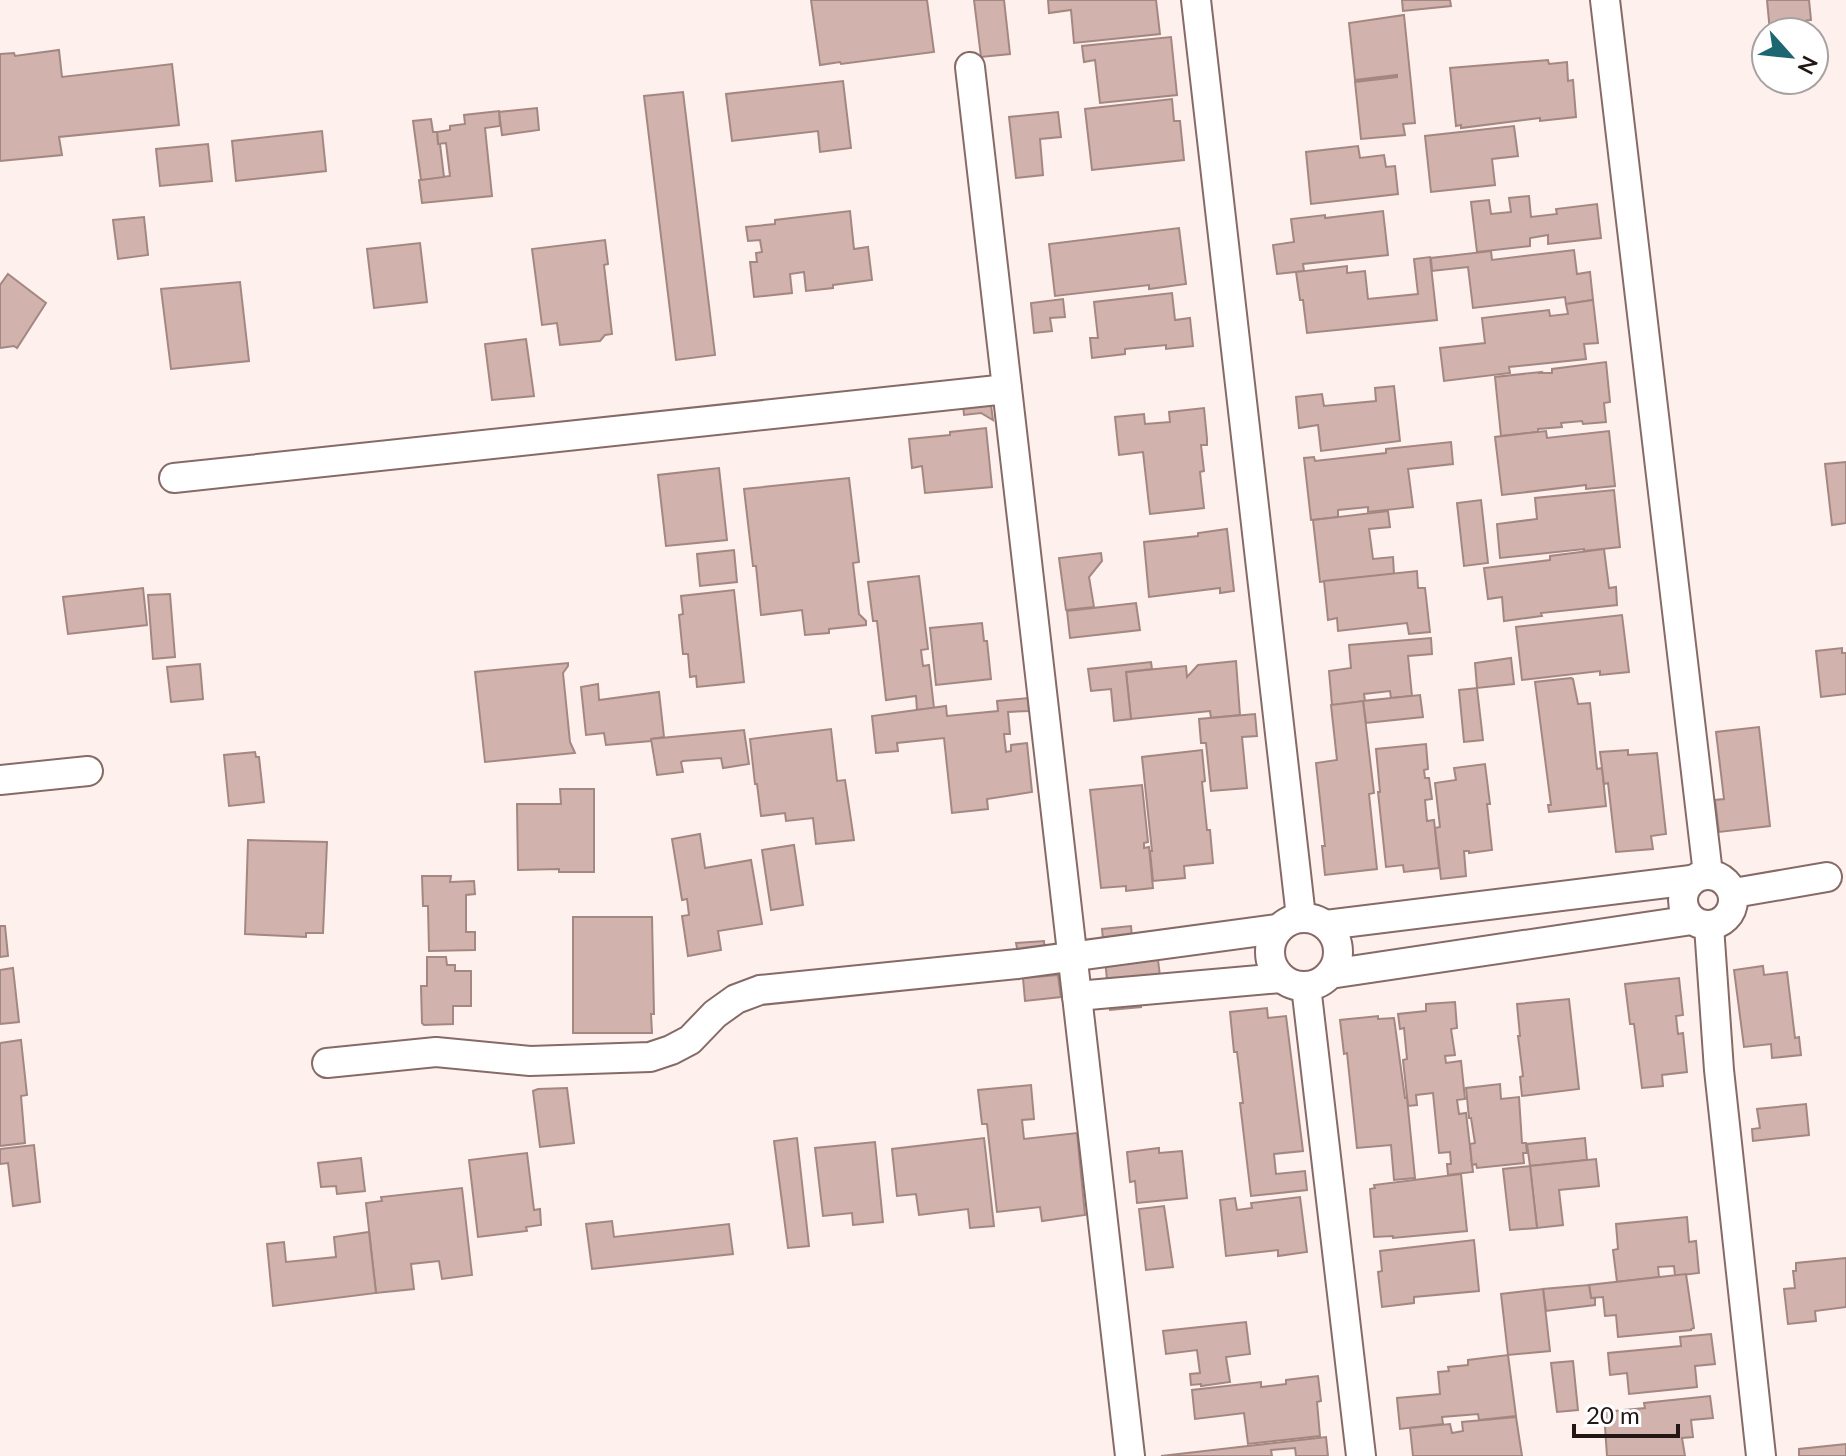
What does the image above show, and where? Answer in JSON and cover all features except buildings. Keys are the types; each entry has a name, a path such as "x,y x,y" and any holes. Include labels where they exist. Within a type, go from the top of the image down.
{"street":[{"path":"1196,0 1301,924"},
{"path":"1605,0 1700,877"},
{"path":"970,67 1130,1456"},
{"path":"174,478 1007,389"},
{"path":"0,780 88,771"},
{"path":"1700,877 1684,893 1684,908 1701,923 1761,1456"},
{"path":"327,1063 436,1052 530,1061 650,1057 690,1040 715,1014 736,999 760,990 1018,964 1301,924 1700,877 1724,879 1734,893 1733,909 1724,921 1306,979 1077,996"},
{"path":"1734,893 1827,877"},
{"path":"1301,924 1334,935 1338,948 1336,962 1306,979 1273,967 1269,954 1271,941 1301,924"},
{"path":"1180,943 1187,986"},
{"path":"1306,979 1361,1456"}]}
